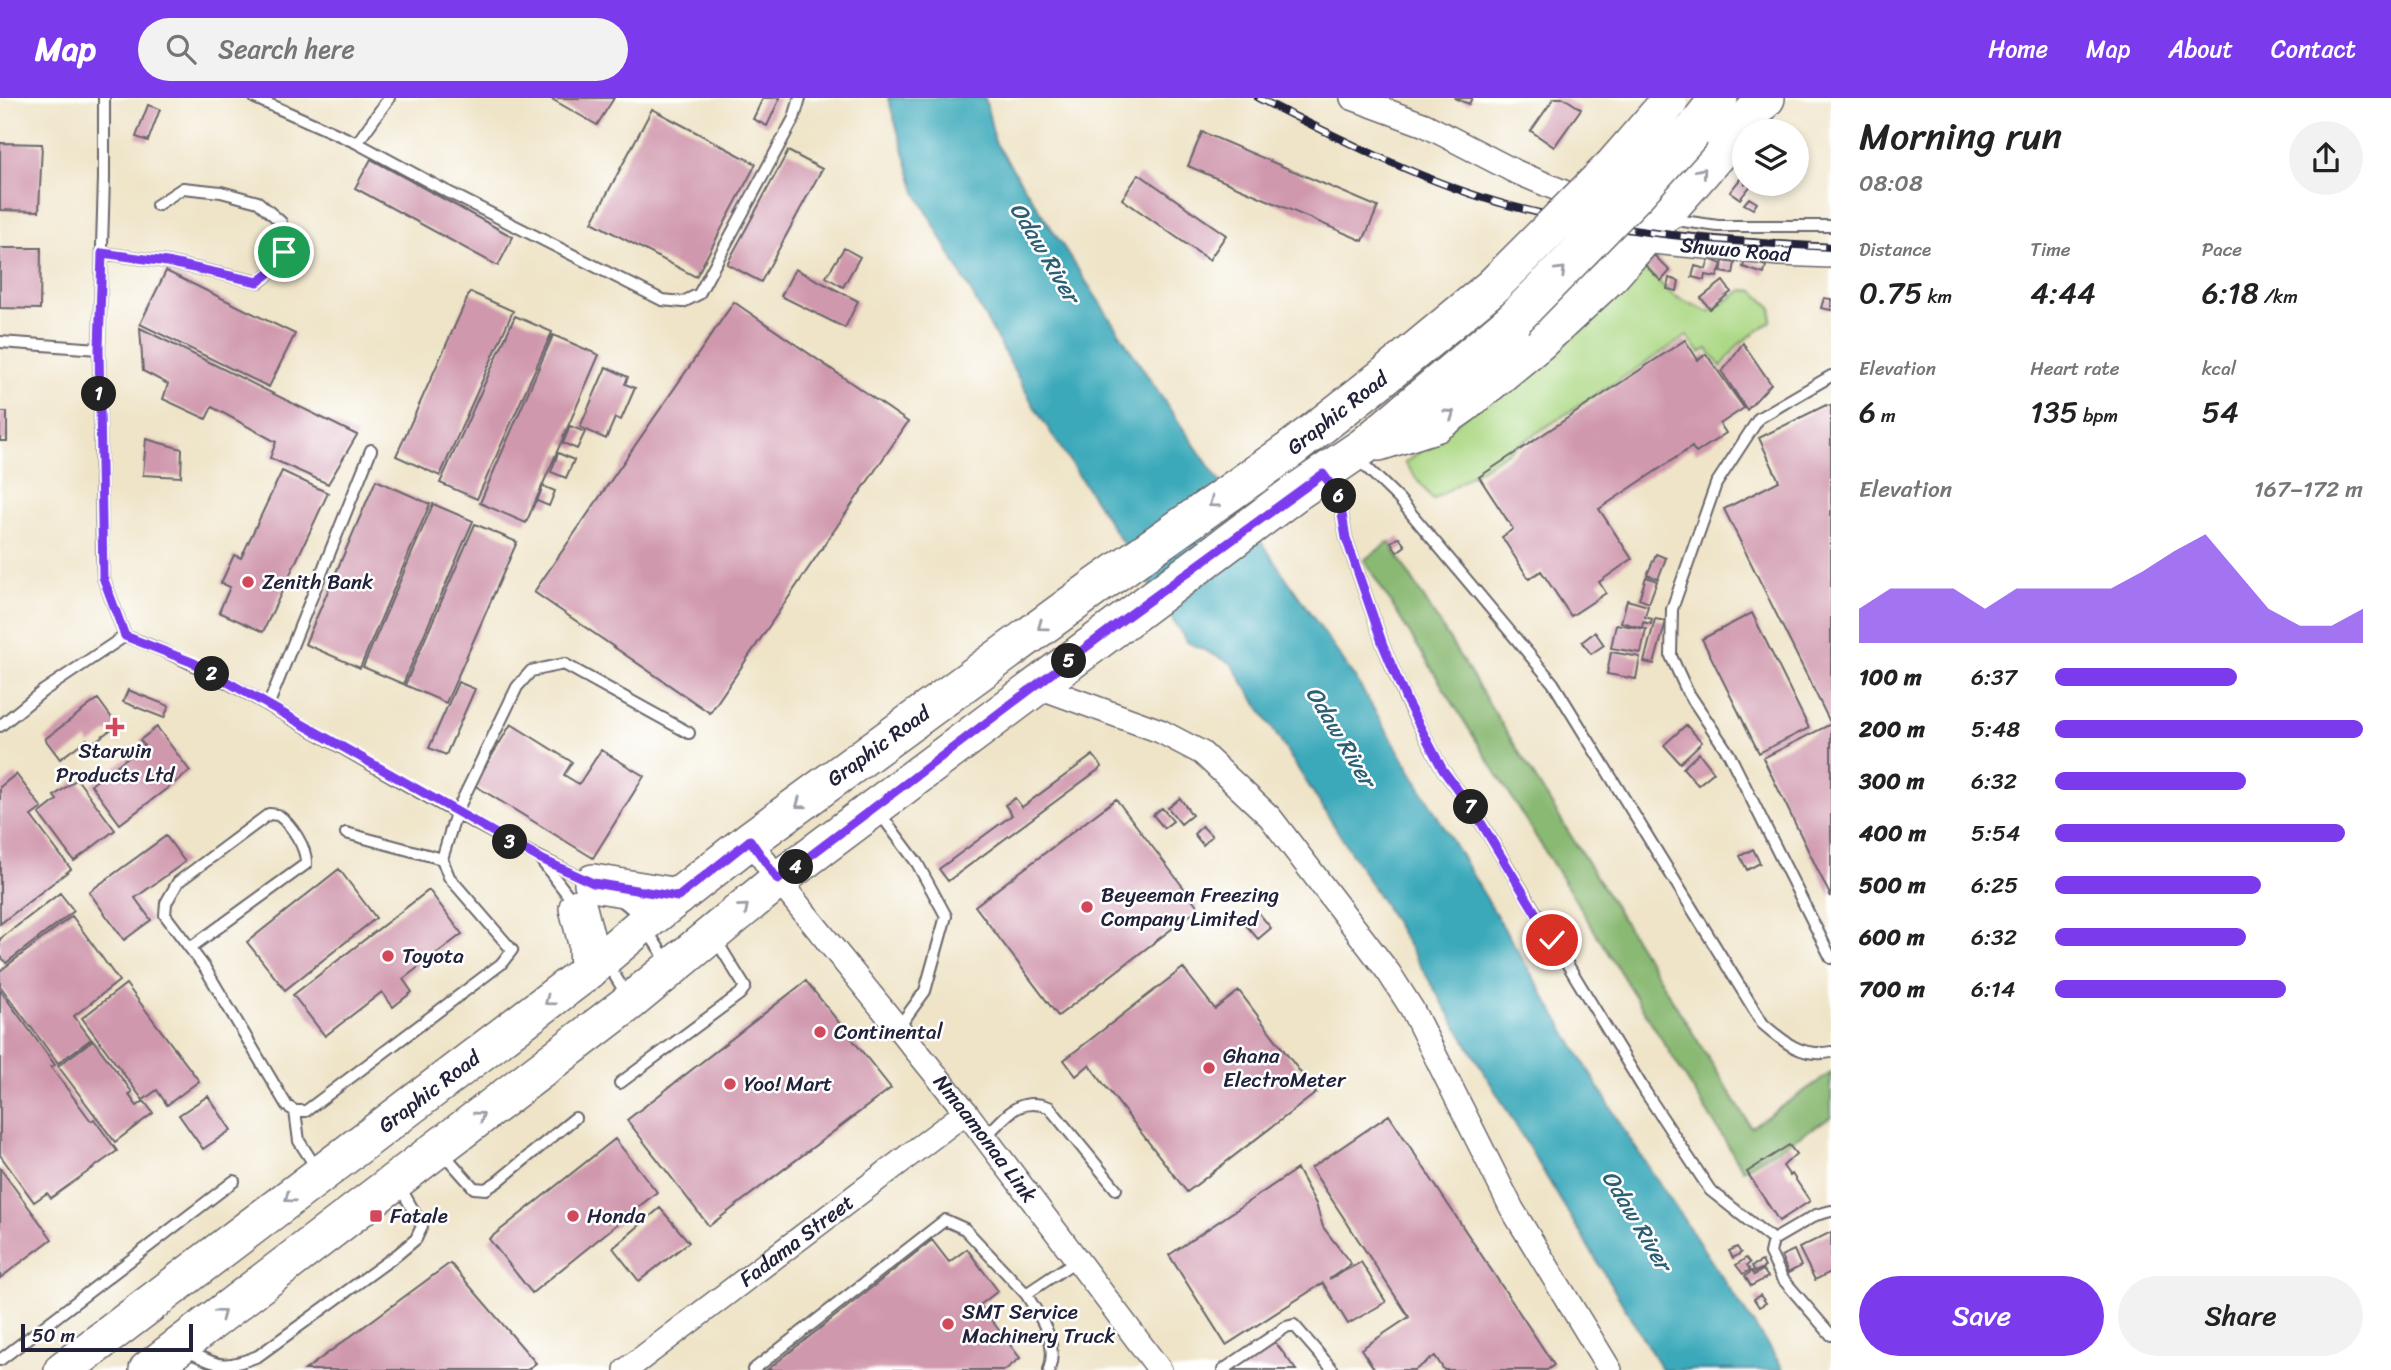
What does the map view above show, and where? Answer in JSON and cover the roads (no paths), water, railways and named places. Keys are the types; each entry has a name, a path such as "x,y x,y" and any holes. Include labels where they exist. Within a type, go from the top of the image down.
{"main road":[{"name":"Graphic Road","path":"148,1370 631,1001 778,880 1121,621 1309,483 1359,450 1514,319 1628,202 1693,131 1719,98"},
{"path":"1359,450 1436,424 1538,343 1611,275 1766,98"},
{"name":"Graphic Road","path":"63,1370 596,964 750,840 1097,586 1290,450 1387,374 1492,287 1614,165 1664,100"},
{"path":"1387,374 1460,305 1564,192 1664,100"},
{"path":"596,964 587,943 585,895 678,897"}],"street":[{"path":"1352,98 1425,125 1514,172 1564,192"},
{"name":"Shwuo Road","path":"1652,229 1779,254 1831,256"},
{"path":"1037,685 1160,731 1202,753 1270,817 1389,973 1412,1009 1512,1209 1610,1370"},
{"name":"Nmaamonaa Link","path":"750,840 778,880 966,1112 1160,1370"},
{"name":"Fadama Street","path":"626,1370 966,1112"}],"lane":[{"path":"104,98 99,349 103,577 125,636 194,663 539,858 585,895 626,904 673,968"},
{"path":"255,98 357,143 662,300 684,302 699,294 794,118 800,98"},
{"path":"357,143 389,98"},
{"path":"102,253 167,262 258,282 272,271 284,252 281,222 258,202 221,191 183,188 157,205"},
{"path":"1652,229 1831,226"},
{"path":"0,342 99,349"},
{"path":"1831,376 1759,418 1716,484 1672,609 1671,656 1686,691 1729,754 1831,958"},
{"path":"268,706 371,450"},
{"path":"1359,450 1553,683 1763,1024 1787,1044 1808,1054 1831,1052"},
{"path":"1309,483 1339,496 1346,538 1383,645 1407,702 1443,770 1477,816 1646,1093 1710,1190 1773,1240"},
{"path":"0,726 43,691 125,636"},
{"path":"190,948 306,864 306,857 296,837 278,815 269,814 178,882 171,891 165,915 205,968 287,1106 295,1111 306,1111 501,964 512,950 449,877 442,859 456,813 517,687 531,671 564,664 689,733"},
{"path":"876,807 917,863 946,916 925,991 898,1028"},
{"path":"346,832 442,859"},
{"path":"539,858 585,895"},
{"path":"620,1083 740,995 745,987 713,934"},
{"path":"596,964 631,1001"},
{"path":"985,1137 1019,1104 1035,1102 1049,1107 1116,1189"},
{"path":"295,1111 299,1141 320,1174"},
{"path":"439,1148 474,1188 485,1189 575,1118"},
{"path":"178,1347 221,1366 234,1366 258,1356 398,1254 416,1239 422,1226 397,1180"},
{"path":"0,1360 234,1181"},
{"path":"1831,1211 1816,1215 1773,1240 1770,1252 1782,1278 1831,1335"},
{"path":"753,1370 945,1220 965,1229 1026,1294 1050,1335 1054,1354 1049,1370"},
{"path":"1026,1294 1077,1260"},
{"path":"1223,1370 1286,1327 1294,1325 1333,1370"}],"water":[{"name":"Odaw River","path":"888,98 985,98 995,142 1158,392 1357,681 1627,1135 1784,1370 1662,1370 1380,898 1231,663 1187,642 1035,408 916,192"}],"railway":[{"path":"1258,98 1414,172 1511,206 1630,230 1831,247"}],"place":[{"name":"Zenith Bank","path":"248,582"},
{"name":"Starwin Products Ltd","path":"115,727"},
{"name":"Beyeeman Freezing Company Limited","path":"1087,907"},
{"name":"Toyota","path":"388,956"},
{"name":"Continental","path":"820,1032"},
{"name":"Ghana ElectroMeter","path":"1209,1068"},
{"name":"Yoo! Mart","path":"730,1084"},
{"name":"Fatale","path":"376,1216"},
{"name":"Honda","path":"573,1216"},
{"name":"SMT Service Machinery Truck","path":"948,1324"}]}
